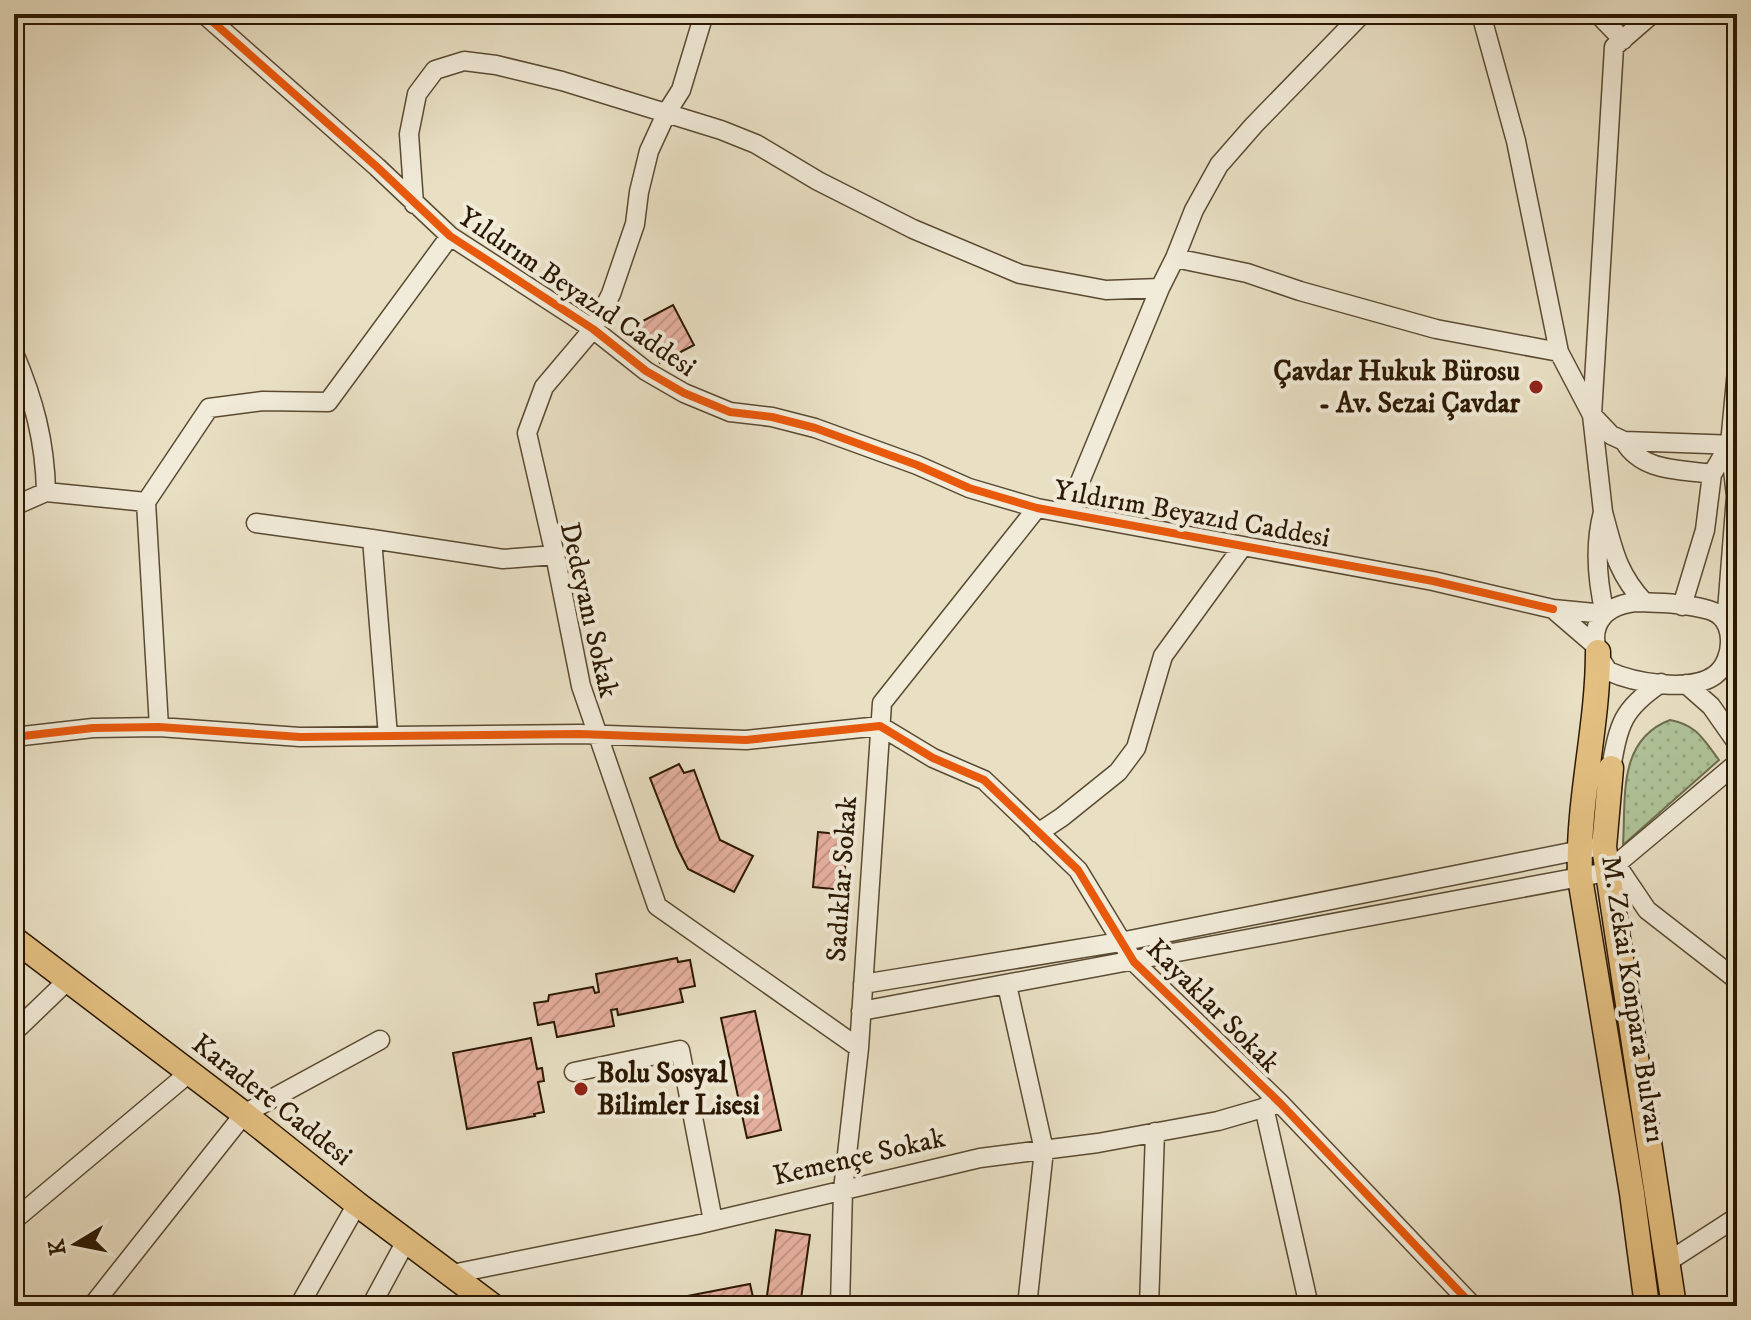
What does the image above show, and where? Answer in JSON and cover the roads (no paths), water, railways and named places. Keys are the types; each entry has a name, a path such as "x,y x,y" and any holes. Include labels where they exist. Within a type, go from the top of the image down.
{"main road":[{"name":"M. Zekai Konpara Bulvarı","path":"1597,649 1596,700 1579,850 1580,878 1632,1193 1647,1306"},
{"name":"M. Zekai Konpara Bulvarı","path":"1611,768 1609,861 1674,1306"},
{"name":"Karadere Caddesi","path":"14,939 493,1306"}],"street":[{"name":"Yıldırım Beyazıd Caddesi","path":"204,14 450,236 593,329 646,371 684,393 719,408 815,428 917,465 969,488 1037,508 1433,581 1553,609 1605,614"},
{"name":"Dedeyanı Sokak","path":"704,14 681,90 649,151 635,224 611,294 593,329 544,387 527,433 581,686 657,906 859,1048"},
{"path":"1067,513 1194,210 1219,165 1362,14"},
{"path":"1481,14 1516,141 1559,352 1592,415 1611,435 1624,441 1734,445"},
{"path":"1598,14 1623,40"},
{"path":"1644,602 1628,585 1617,566 1603,512 1592,415 1614,47 1652,14"},
{"path":"414,204 409,134 417,94 435,70 464,61 496,65 667,112 756,144 818,181 913,229 1020,274 1106,290 1160,288"},
{"path":"159,727 146,502 209,408 263,401 328,402 450,236"},
{"path":"1175,258 1247,273 1436,329 1559,352"},
{"path":"14,353 27,384 45,452 46,492"},
{"path":"1553,609 1597,649 1608,671 1620,677 1686,684 1706,680 1717,673 1730,640 1737,370"},
{"path":"1624,441 1632,455 1647,464 1712,474"},
{"path":"1682,606 1705,530 1712,474 1734,445"},
{"path":"14,506 46,492 146,502"},
{"name":"Sadıklar Sokak","path":"840,1306 843,1190 859,1048 882,703 1037,508"},
{"path":"1603,512 1597,536 1599,587 1605,614"},
{"path":"256,523 503,559 555,555"},
{"path":"372,539 388,736"},
{"path":"1038,833 1118,772 1136,748 1163,656 1243,546"},
{"path":"1597,649 1596,631 1605,614 1621,604 1644,602 1710,610 1721,616 1730,640 1737,675"},
{"path":"1611,768 1618,729 1624,715 1633,703 1661,683"},
{"path":"1686,684 1711,706 1737,743"},
{"path":"14,737 93,728 159,727 300,737 597,734 746,740 880,726"},
{"name":"Kayaklar Sokak","path":"880,726 933,758 984,780 1078,870 1134,962 1473,1306"},
{"path":"861,1011 1580,878 1609,861 1737,763"},
{"path":"863,984 1120,942 1579,850 1609,861 1647,910 1737,980"},
{"path":"14,1032 68,980"},
{"path":"1007,985 1044,1150 1027,1306"},
{"path":"92,1306 244,1114 380,1040"},
{"path":"574,1072 680,1050 688,1140 713,1221"},
{"path":"14,1220 189,1073"},
{"path":"1272,1105 1309,1306"},
{"name":"Kemençe Sokak","path":"452,1274 713,1221 980,1158 1218,1121 1272,1105"},
{"path":"1149,1306 1155,1132"},
{"path":"299,1306 357,1204"},
{"path":"1669,1261 1737,1217"},
{"path":"371,1306 406,1241"}],"place":[{"name":"Çavdar Hukuk Bürosu - Av. Sezai Çavdar","path":"1536,387"},
{"name":"Bolu Sosyal Bilimler Lisesi","path":"581,1089"}]}
